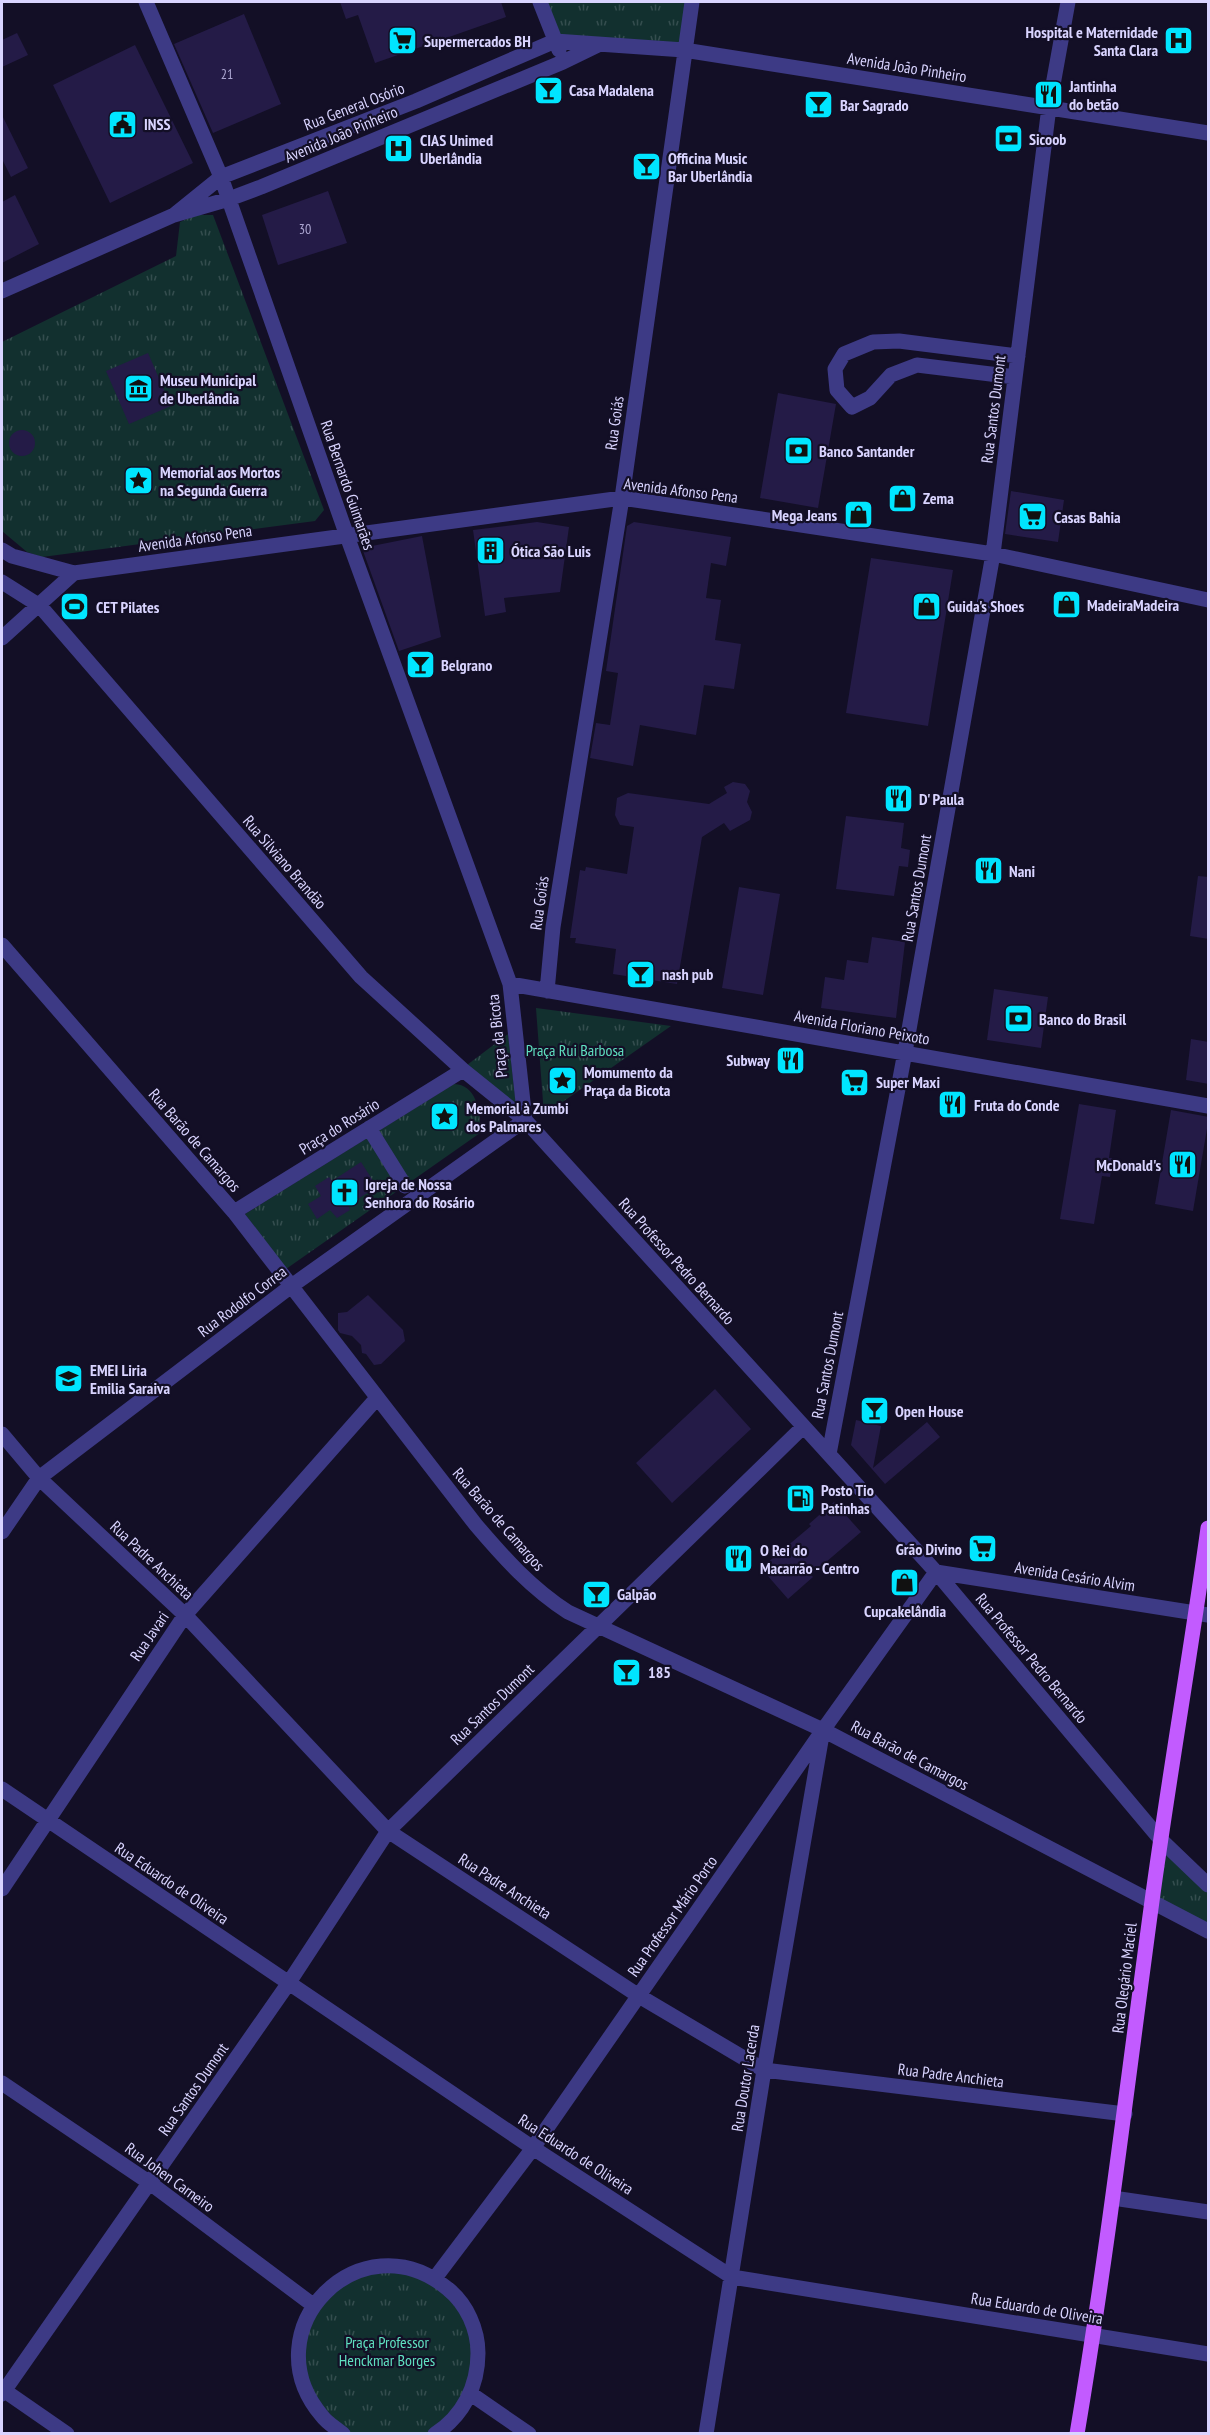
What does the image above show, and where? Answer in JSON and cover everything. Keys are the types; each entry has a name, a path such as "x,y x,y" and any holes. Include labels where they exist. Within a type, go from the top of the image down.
{"main road":[{"name":"Rua Olegário Maciel","path":"1077,2433 1094,2335 1161,1840 1203,1614 1209,1528"}],"street":[{"name":"Rua Bernardo Guimarães","path":"146,2 222,177 346,536 510,984"},
{"path":"540,2 563,62"},
{"name":"Rua Goiás","path":"547,991 553,927 622,498 692,2"},
{"name":"Rua Santos Dumont","path":"829,1454 905,1052 993,554 1050,107 1068,2"},
{"name":"Rua General Osório","path":"174,215 222,177 416,101 555,41"},
{"name":"Avenida João Pinheiro","path":"555,41 684,50 1209,133"},
{"name":"Avenida João Pinheiro","path":"229,199 563,62 598,45"},
{"name":"Rua General Osório","path":"2,291 174,215 229,199"},
{"path":"1015,377 917,365 891,375 870,398 852,407 837,390 834,369 844,354 873,342 898,341 1018,356"},
{"name":"Avenida Afonso Pena","path":"74,573 622,498 993,554 1209,600"},
{"path":"2,550 12,556 74,573"},
{"path":"2,638 74,573"},
{"name":"Rua Silviano Brandão","path":"2,582 40,606 361,976 463,1070 525,1120"},
{"name":"Rua Barão de Camargos","path":"2,945 234,1212 469,1516 511,1566 546,1598 568,1612 823,1730 1209,1931"},
{"name":"Avenida Floriano Peixoto","path":"510,984 1209,1106"},
{"name":"Praça da Bicota","path":"510,984 525,1120"},
{"name":"Praça do Rosário","path":"234,1212 463,1070"},
{"name":"Rua Rodolfo Correa","path":"2,1532 39,1478 290,1287 525,1120"},
{"name":"Rua Professor Pedro Bernardo","path":"525,1120 803,1427"},
{"path":"369,1128 405,1186"},
{"name":"Rua Javari","path":"2,1889 185,1615 377,1398"},
{"name":"Rua Santos Dumont","path":"2,2391 288,1984 388,1831 803,1427 829,1454"},
{"name":"Rua Padre Anchieta","path":"2,1434 39,1478 185,1615 388,1831 639,1996 764,2070 1125,2114"},
{"name":"Rua Professor Pedro Bernardo","path":"829,1454 936,1572 1161,1840 1209,1885"},
{"name":"Avenida Cesário Alvim","path":"936,1572 1203,1614"},
{"name":"Rua Professor Mário Porto","path":"435,2278 533,2148 823,1730 936,1572"},
{"name":"Rua Doutor Lacerda","path":"706,2433 764,2070 823,1730"},
{"name":"Rua Eduardo de Oliveira","path":"2,1789 533,2148 732,2277 1209,2354"},
{"name":"Rua Johen Carneiro","path":"2,2083 150,2183 313,2305"},
{"path":"1113,2198 1209,2212"},
{"path":"343,2433 322,2418 306,2392 298,2362 301,2332 313,2305 332,2284 356,2271 382,2265 410,2268 435,2278 456,2295 470,2317 478,2343 478,2369 471,2394 459,2412 445,2427 435,2433"},
{"path":"2,2391 67,2433"},
{"path":"471,2394 529,2433"}],"green space":[{"path":"543,2 690,2 683,48 557,37"},
{"path":"196,215 213,215 324,510 315,521 42,557 27,552 2,531 2,342 176,256 180,222"},
{"name":"Praça Rui Barbosa","path":"536,1008 671,1026 544,1115"},
{"path":"508,1034 516,1105 467,1065"},
{"path":"454,1084 462,1086 473,1095 479,1110 480,1133 286,1269 245,1214"},
{"path":"1161,1840 1208,1885 1208,1931 1152,1901"},
{"name":"Praça Professor Henckmar Borges","path":"409,2271 454,2297 476,2343 469,2394 432,2433 348,2433 307,2390 304,2334 315,2307 357,2273"}],"building":[{"name":"Supermercados BH","path":"340,2 501,2 506,17 375,63 358,15 346,19"},
{"path":"244,14 281,104 213,133 174,44"},
{"path":"17,33 28,55 2,67 2,40"},
{"name":"INSS","path":"135,45 193,163 110,203 53,85"},
{"path":"2,115 28,168 11,177 2,159"},
{"path":"328,191 347,243 278,265 262,215"},
{"path":"15,195 39,244 2,263 2,202"},
{"name":"Museu Municipal de Uberlândia","path":"148,353 171,406 129,424 106,371"},
{"name":"Banco Santander","path":"778,393 836,404 818,508 760,498"},
{"path":"22,430 31,434 35,443 31,452 22,456 13,452 9,443 13,434"},
{"name":"Casas Bahia","path":"1011,491 1064,500 1058,542 1005,534"},
{"path":"537,522 569,527 560,592 504,598 506,612 485,616 473,530"},
{"path":"634,522 731,537 726,566 711,563 706,598 721,600 715,640 741,644 734,689 704,685 696,735 640,725 633,766 590,758 596,723 610,725 618,673 606,671 627,526"},
{"path":"422,536 441,637 399,651 362,548"},
{"path":"871,558 953,570 928,726 846,713"},
{"path":"733,782 745,784 750,791 747,802 752,812 750,820 730,831 724,823 702,837 677,984 613,974 616,949 575,943 576,938 570,938 580,870 585,871 586,867 627,874 634,827 620,825 615,815 617,798 628,793 709,804 727,793 724,787"},
{"path":"846,816 904,823 901,848 910,850 908,867 899,866 894,896 836,889"},
{"path":"1198,876 1209,877 1209,939 1190,936"},
{"path":"739,887 780,894 763,995 722,988"},
{"path":"872,937 905,942 896,1018 821,1008 825,977 844,980 847,960 868,963"},
{"name":"Banco do Brasil","path":"994,989 1048,997 1041,1048 987,1040"},
{"path":"1191,1039 1209,1042 1209,1084 1186,1080"},
{"path":"1079,1104 1116,1110 1109,1158 1113,1158 1110,1177 1102,1176 1094,1224 1060,1219"},
{"name":"McDonald's","path":"1171,1110 1209,1117 1193,1211 1155,1204"},
{"name":"Igreja de Nossa Senhora do Rosário","path":"361,1162 377,1187 348,1205 350,1210 337,1218 330,1210 317,1219 308,1204 321,1196 315,1186 329,1177 332,1181"},
{"path":"368,1295 403,1330 405,1341 381,1364 374,1365 366,1354 362,1353 361,1345 352,1336 340,1333 338,1330 338,1313 347,1312"},
{"path":"715,1389 751,1429 672,1503 636,1463"},
{"path":"856,1420 881,1426 873,1468 927,1422 940,1437 885,1484 851,1445"},
{"path":"834,1502 861,1532 811,1575 813,1577 788,1599 761,1568 811,1526 809,1524"}],"place":[{"name":"Supermercados BH","path":"403,41"},
{"name":"Hospital e Maternidade Santa Clara","path":"1179,41"},
{"name":"Casa Madalena","path":"548,90"},
{"name":"Jantinha do betão","path":"1048,95"},
{"name":"Bar Sagrado","path":"819,105"},
{"name":"INSS","path":"123,124"},
{"name":"Sicoob","path":"1008,139"},
{"name":"CIAS Unimed Uberlândia","path":"399,149"},
{"name":"Officina Music Bar Uberlândia","path":"647,167"},
{"name":"Museu Municipal de Uberlândia","path":"139,389"},
{"name":"Banco Santander","path":"798,451"},
{"name":"Memorial aos Mortos na Segunda Guerra","path":"139,481"},
{"name":"Zema","path":"902,498"},
{"name":"Mega Jeans","path":"858,515"},
{"name":"Casas Bahia","path":"1033,517"},
{"name":"Ótica São Luis","path":"490,551"},
{"name":"MadeiraMadeira","path":"1066,605"},
{"name":"Guida's Shoes","path":"926,606"},
{"name":"CET Pilates","path":"75,607"},
{"name":"Belgrano","path":"420,665"},
{"name":"D' Paula","path":"898,799"},
{"name":"Nani","path":"988,871"},
{"name":"nash pub","path":"641,974"},
{"name":"Banco do Brasil","path":"1018,1019"},
{"name":"Subway","path":"791,1060"},
{"name":"Momumento da Praça da Bicota","path":"563,1081"},
{"name":"Super Maxi","path":"855,1082"},
{"name":"Fruta do Conde","path":"953,1105"},
{"name":"Memorial à Zumbi dos Palmares","path":"445,1117"},
{"name":"McDonald's","path":"1182,1165"},
{"name":"Igreja de Nossa Senhora do Rosário","path":"344,1193"},
{"name":"EMEI Liria Emilia Saraiva","path":"69,1379"},
{"name":"Open House","path":"874,1411"},
{"name":"Posto Tio Patinhas","path":"800,1499"},
{"name":"Grão Divino","path":"983,1549"},
{"name":"O Rei do Macarrão - Centro","path":"739,1559"},
{"name":"Cupcakelândia","path":"905,1583"},
{"name":"Galpão","path":"596,1594"},
{"name":"185","path":"627,1672"}]}
